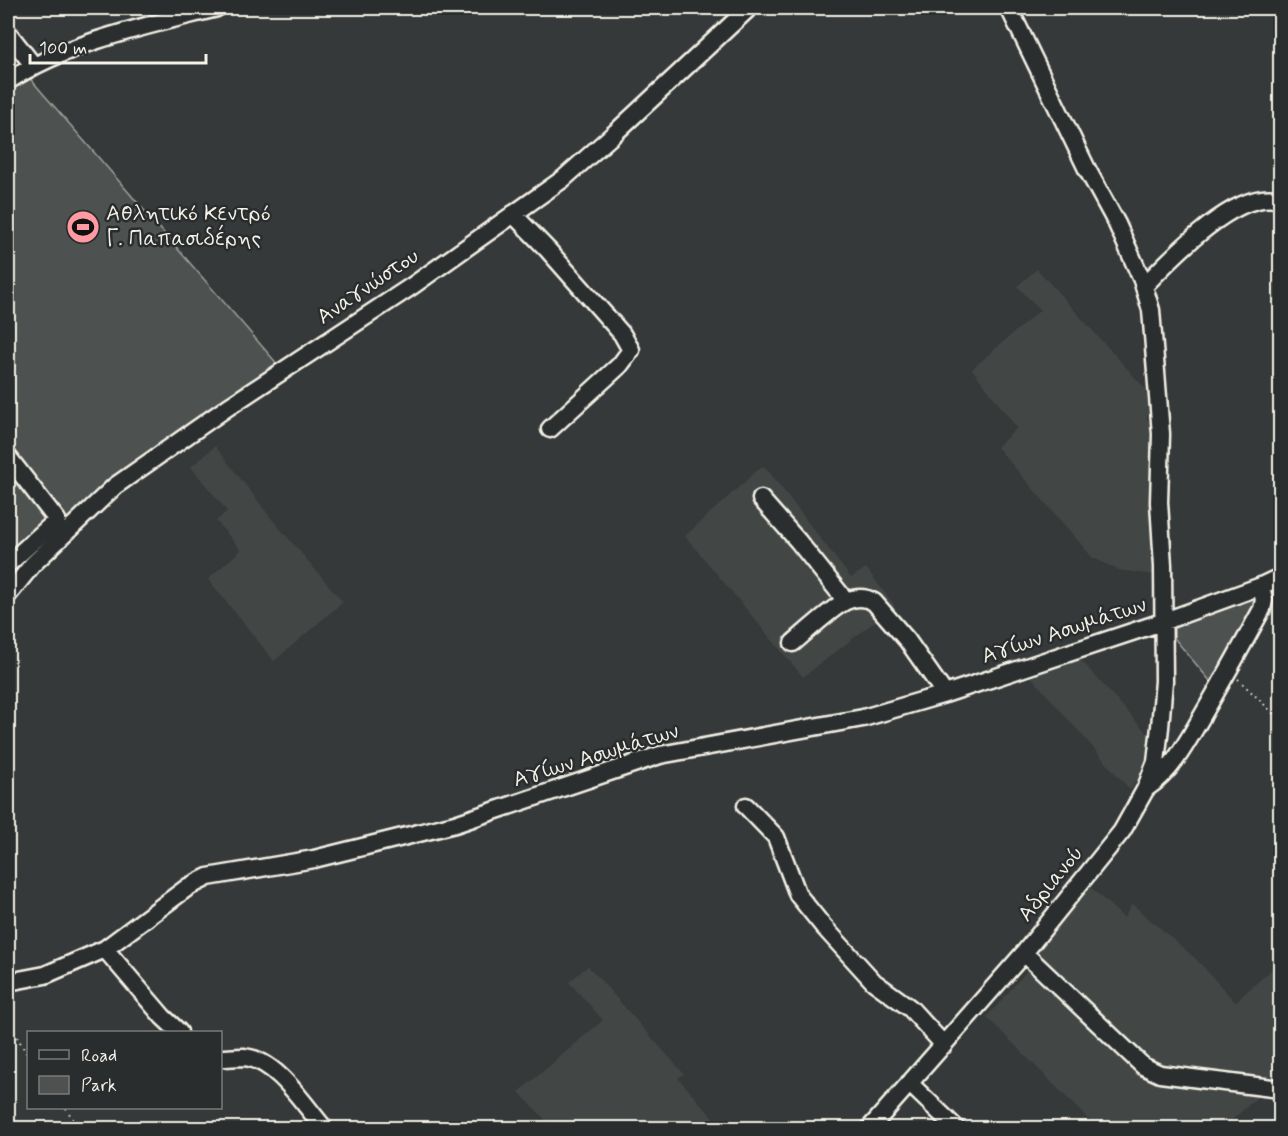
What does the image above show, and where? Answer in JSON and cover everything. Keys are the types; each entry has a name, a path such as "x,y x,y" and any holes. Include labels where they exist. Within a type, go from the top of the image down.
{"street":[{"path":"8,81 33,65 69,49 218,8"},
{"name":"Αναγνώστου","path":"8,595 62,524 228,407 412,286 563,179 749,8"},
{"name":"Αδριανού","path":"870,1128 1024,953 1122,831 1145,790 1156,762 1164,681 1163,566 1159,502 1161,434 1151,310 1117,224 1087,169 1009,8"},
{"path":"8,33 33,65"},
{"path":"1143,286 1200,233 1237,207 1262,199 1281,199"},
{"path":"513,214 622,334 631,350 620,365 550,429"},
{"path":"8,457 62,524 8,564"},
{"path":"760,499 798,541 846,601"},
{"name":"Αγίων Ασωμάτων","path":"8,982 45,975 105,949 188,887 208,877 314,859 455,824 660,755 862,718 945,694 1162,622 1281,577"},
{"path":"1145,790 1160,779 1183,747 1229,671 1262,609 1264,600 1261,586"},
{"path":"793,643 846,601 868,598 907,640 945,694"},
{"path":"746,806 776,837 798,895 823,926 874,982 910,1008 944,1045"},
{"path":"105,949 163,1017 178,1031"},
{"path":"1024,953 1143,1066 1160,1074 1281,1089"},
{"path":"222,1059 246,1057 275,1070 324,1128"},
{"path":"909,1083 956,1128"}],"path":[{"path":"1229,671 1281,720"},
{"path":"8,1021 27,1054"},
{"path":"67,1109 78,1128"}],"shaded area":[{"path":"1037,269 1149,393 1147,420 1153,424 1154,575 1118,570 1092,557 997,447 1017,428 972,369 1040,310 1017,286"},
{"path":"215,446 271,518 343,602 274,661 208,579 241,550 216,521 227,511 191,467"},
{"path":"762,466 767,469 851,578 866,568 895,606 803,677 685,536"},
{"path":"1078,657 1153,740 1146,767 1130,790 1027,672"},
{"path":"1089,886 1124,918 1132,904 1197,960 1235,1002 1280,962 1280,1094 1263,1092 1223,1128 1097,1128 987,1017 1032,965 1040,953 1037,949 1038,941"},
{"path":"588,966 684,1074 678,1078 722,1128 553,1128 519,1092 603,1020 569,982"}],"green space":[{"name":"Αθλητικό Κεντρό Γ. Παπασιδέρης","path":"27,75 280,367 118,480 8,588 8,88"},
{"path":"1257,596 1261,600 1222,676 1211,682 1174,638 1174,628"}],"place":[{"name":"Αθλητικό Κεντρό Γ. Παπασιδέρης","path":"83,227"}]}
